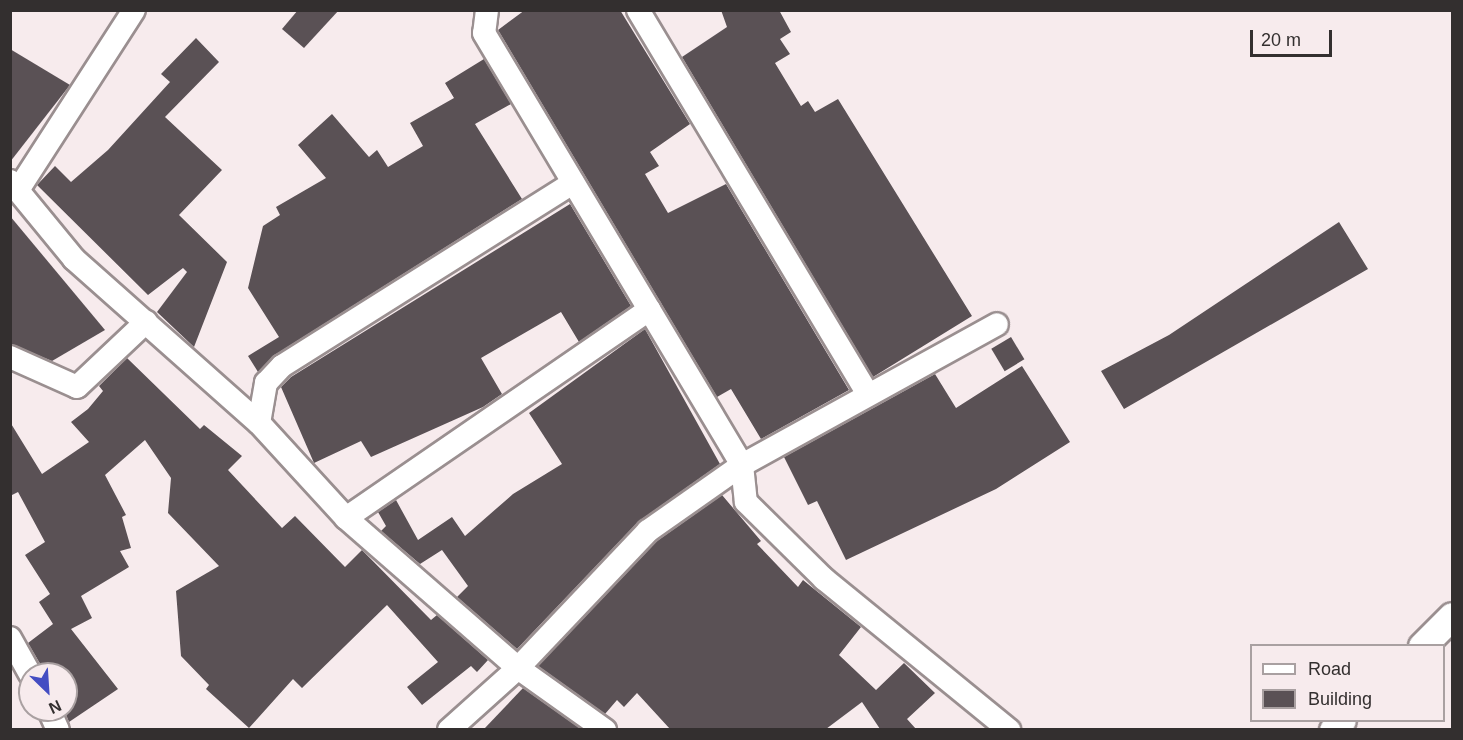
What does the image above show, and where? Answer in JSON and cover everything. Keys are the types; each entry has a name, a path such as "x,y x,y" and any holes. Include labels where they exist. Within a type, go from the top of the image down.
{"street":[{"path":"134,10 14,186 74,259 253,418 346,518 518,668 605,729"},
{"path":"487,10 484,33 742,465 746,502 824,579 1009,729"},
{"path":"638,10 868,395"},
{"path":"253,418 266,383 282,366 573,183"},
{"path":"346,518 649,310"},
{"path":"10,357 77,387 146,322"},
{"path":"450,729 518,668 648,531 742,465 997,324"},
{"path":"1423,644 1452,616"},
{"path":"10,638 23,662"}],"building":[{"path":"298,10 339,10 304,48 282,29"},
{"path":"525,10 620,10 690,124 650,152 659,166 645,174 668,213 726,184 849,390 761,439 731,389 717,397 498,30"},
{"path":"721,10 779,10 791,32 780,39 790,54 775,63 801,106 808,101 815,112 838,99 972,316 873,377 682,57 727,27"},
{"path":"196,38 219,62 165,117 222,170 179,215 227,262 194,347 157,312 187,272 183,268 148,295 37,185 55,166 71,182 108,150 170,82 161,74"},
{"path":"10,49 70,85 10,162"},
{"path":"484,59 511,104 475,124 522,199 275,355 258,372 248,356 279,337 248,288 263,226 280,215 276,207 326,178 298,145 332,114 369,157 377,150 388,167 423,146 410,123 454,98 445,83"},
{"path":"570,204 631,306 579,342 561,312 481,358 502,394 483,407 371,457 361,441 314,463 281,387 291,377"},
{"path":"10,216 105,330 52,361 10,344"},
{"path":"1339,222 1368,269 1124,409 1101,371 1169,335"},
{"path":"645,329 720,464 638,522 517,649 457,597 468,586 442,550 420,564 381,531 386,526 378,512 396,500 418,540 452,517 465,536 513,494 562,464 529,413"},
{"path":"1011,337 1024,359 1005,371 991,349"},
{"path":"127,358 200,429 204,425 242,456 228,470 282,528 295,516 345,567 362,550 431,620 437,615 488,660 477,672 471,666 422,705 407,687 438,662 387,605 302,688 293,679 249,728 206,689 209,685 181,656 176,591 219,566 168,513 171,478 145,440 105,475 126,515 122,517 131,548 120,551 129,567 81,596 92,618 71,629 118,689 78,716 78,662 39,662 28,643 53,624 39,602 50,594 25,555 45,542 18,492 10,496 10,422 42,474 89,442 71,422 88,409 103,391 99,386"},
{"path":"1022,366 1070,442 996,489 846,560 817,501 808,505 784,457 935,374 956,408"},
{"path":"722,495 761,541 757,544 798,587 803,580 861,627 839,655 876,690 904,663 935,693 907,719 916,729 880,729 862,702 826,729 670,729 637,693 624,707 617,700 605,714 538,666 657,541"},
{"path":"523,688 581,729 484,729"}]}
